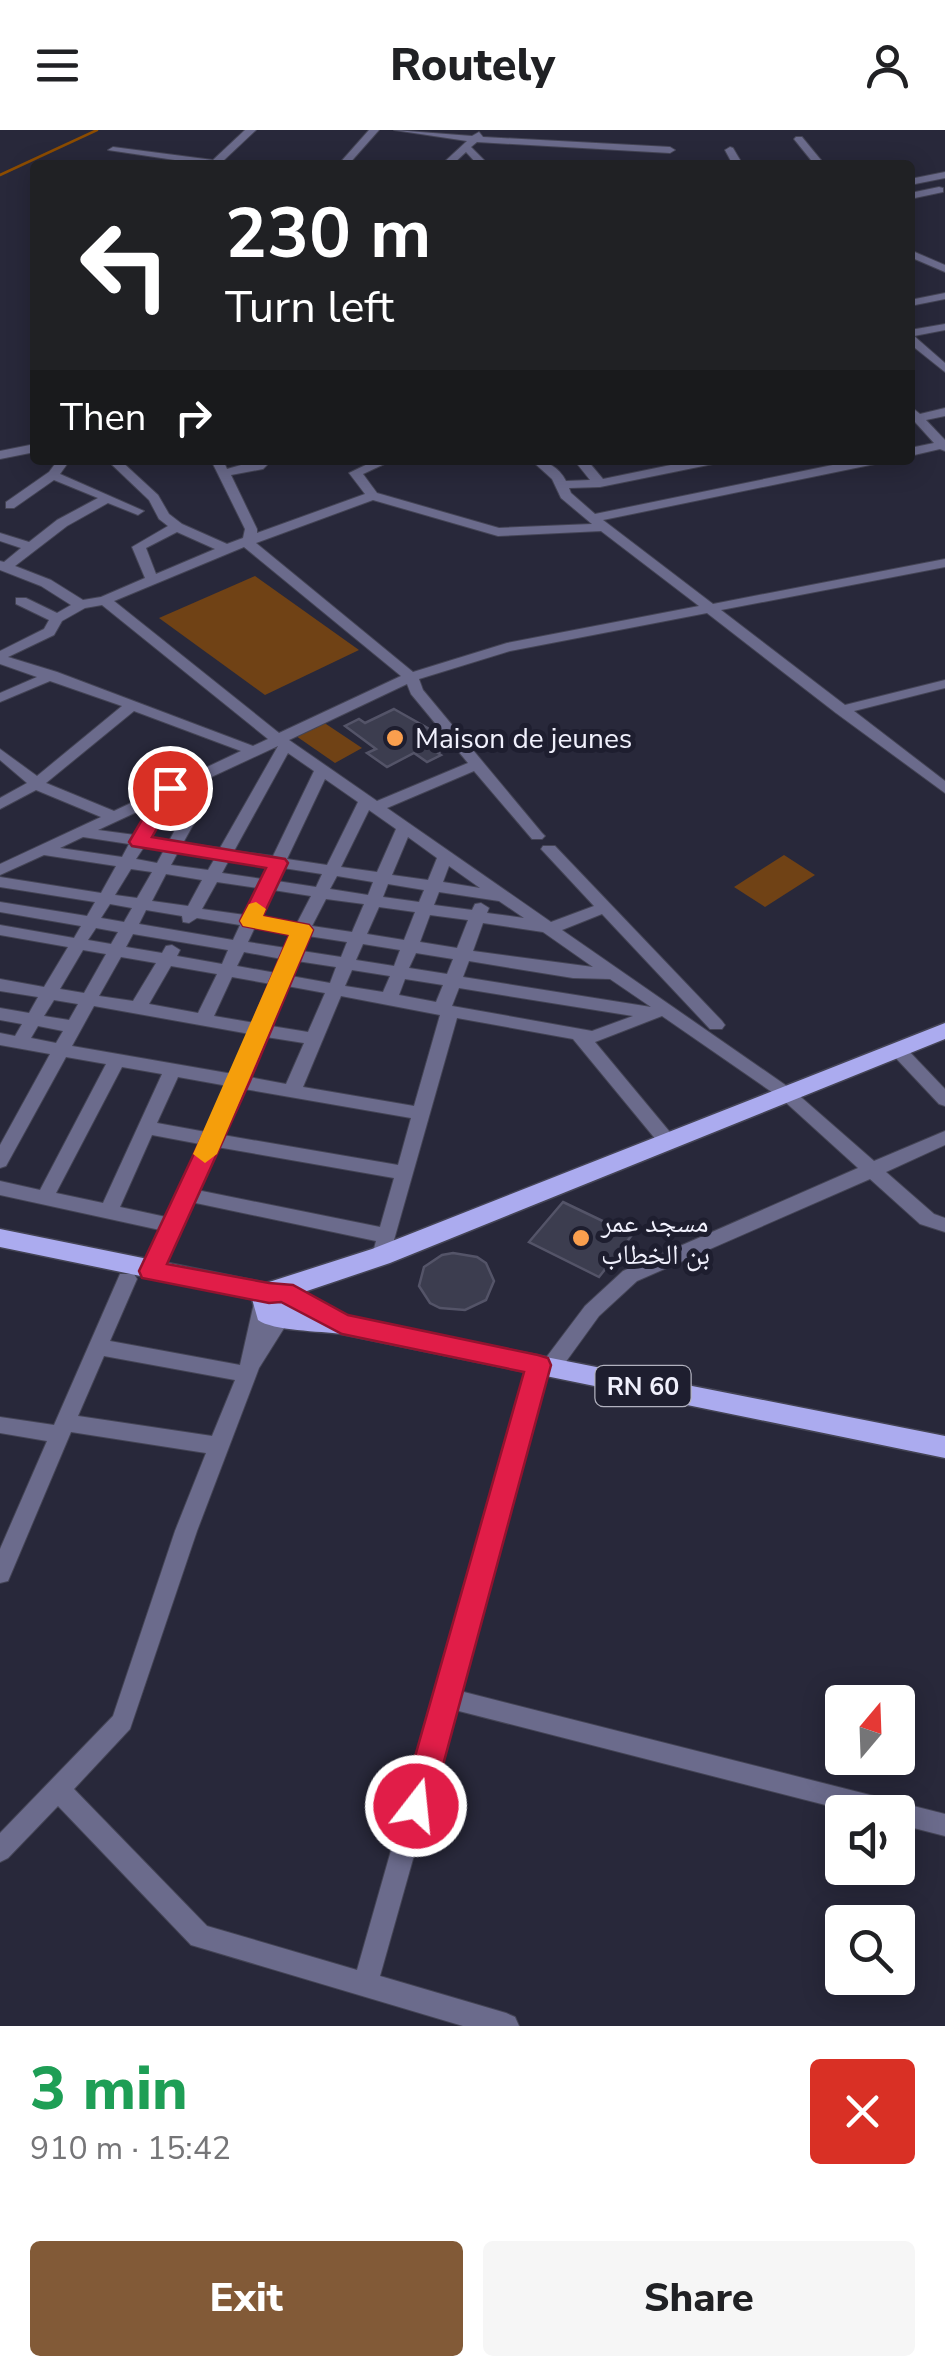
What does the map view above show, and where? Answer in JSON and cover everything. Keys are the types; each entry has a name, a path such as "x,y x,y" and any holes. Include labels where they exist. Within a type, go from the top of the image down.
{"main road":[{"path":"280,1304 384,1246 668,1142 945,1031"},
{"name":"RN 60","path":"0,1238 151,1271 342,1324 945,1448"},
{"name":"RN 60","path":"0,1252 126,1279 280,1304"}],"street":[{"path":"218,160 251,130"},
{"path":"339,160 364,130"},
{"path":"347,160 374,130"},
{"path":"399,130 470,143 670,150"},
{"path":"451,160 484,130"},
{"path":"525,142 530,130"},
{"path":"547,144 552,130"},
{"path":"571,145 578,130"},
{"path":"799,139 816,160"},
{"path":"470,143 481,160"},
{"path":"730,150 735,160"},
{"path":"114,160 119,151 185,160"},
{"path":"915,181 945,175"},
{"path":"915,195 939,190"},
{"path":"915,255 939,267"},
{"path":"915,302 945,296"},
{"path":"915,334 945,326"},
{"path":"915,340 945,368"},
{"path":"915,357 945,352"},
{"path":"915,415 945,412"},
{"path":"915,418 944,445"},
{"path":"915,451 944,445"},
{"path":"0,456 30,449"},
{"path":"10,505 53,475 60,465"},
{"path":"118,465 154,498 164,516 177,527 226,550"},
{"path":"249,544 251,529 220,466 260,465"},
{"path":"348,465 373,496 498,532 598,523 853,465"},
{"path":"355,473 375,465"},
{"path":"543,465 566,495 598,523 704,608 945,788"},
{"path":"584,465 600,483"},
{"path":"658,465 664,470"},
{"path":"561,485 600,483 688,465"},
{"path":"715,465 732,492"},
{"path":"53,475 138,511"},
{"path":"1,658 49,632 56,618 81,605 105,600 373,496"},
{"path":"3,566 33,548 62,523 108,498"},
{"path":"152,580 139,546 177,527"},
{"path":"0,538 33,548"},
{"path":"249,544 412,677 416,692 474,765 716,1025"},
{"path":"0,870 412,677 507,647 945,563"},
{"path":"3,566 46,583 81,605"},
{"path":"105,600 281,741 618,974 662,1012 788,1095 926,1219 945,1225"},
{"path":"20,602 56,618"},
{"path":"1,658 251,750"},
{"path":"0,698 52,675"},
{"path":"841,710 945,684"},
{"path":"0,804 36,783 132,705"},
{"path":"138,1008 213,877 281,741"},
{"path":"0,753 36,783 113,816"},
{"path":"151,1271 239,1081 302,930 331,871 372,804 474,765"},
{"path":"203,1020 322,770"},
{"path":"7,1044 32,1019 170,788"},
{"path":"0,1161 176,848 204,791 170,788"},
{"path":"292,1091 405,826"},
{"path":"80,832 506,897"},
{"path":"41,850 552,928 606,907"},
{"path":"389,999 446,855"},
{"path":"0,882 574,972 618,974"},
{"path":"27,886 7,908 0,931 593,1037 662,1012"},
{"path":"184,1194 384,1246 422,1114 453,982 486,894"},
{"path":"7,908 453,982 662,1012"},
{"path":"0,985 313,1039"},
{"path":"0,1014 74,1027"},
{"path":"578,1034 668,1142"},
{"path":"7,1044 61,1050 422,1114"},
{"path":"899,1051 945,1100"},
{"path":"45,1196 117,1060"},
{"path":"109,1211 172,1070"},
{"path":"146,1128 405,1173"},
{"path":"364,1984 544,1366 592,1311 630,1276 945,1138"},
{"path":"0,1188 171,1224"},
{"path":"0,1574 126,1279"},
{"path":"0,1850 122,1722 219,1446 248,1370 269,1342 280,1304"},
{"path":"99,1346 248,1370"},
{"path":"0,1425 219,1446"},
{"path":"448,1698 826,1795"},
{"path":"58,1790 200,1936 506,2026"},
{"path":"915,1818 945,1825"}],"shaded area":[{"path":"255,576 359,650 265,695 159,618"},
{"path":"323,722 362,748 335,763 296,736"},
{"path":"784,855 815,875 765,907 734,887"}],"building":[{"name":"Maison de jeunes","path":"394,709 438,734 427,739 442,750 438,753 441,755 427,762 414,753 387,767 367,753 376,749 345,726 359,719 365,723"},
{"name":"مسجد عمر بن الخطاب","path":"563,1202 632,1235 599,1277 529,1242"},
{"path":"453,1253 477,1257 486,1263 494,1281 486,1300 465,1310 430,1303 419,1286 424,1267"}],"waterway":[{"path":"32,160 97,130"},
{"path":"0,175 30,161"}],"slow traffic":[{"path":"205,1154 302,930 250,921 256,909"}],"place":[{"name":"Maison de jeunes","path":"395,738"},
{"name":"مسجد عمر بن الخطاب","path":"581,1238"}],"route":[{"path":"170,788 139,842 278,863 250,921 302,930 239,1081 151,1271 269,1293 284,1292 342,1324 538,1365 416,1806"}]}
